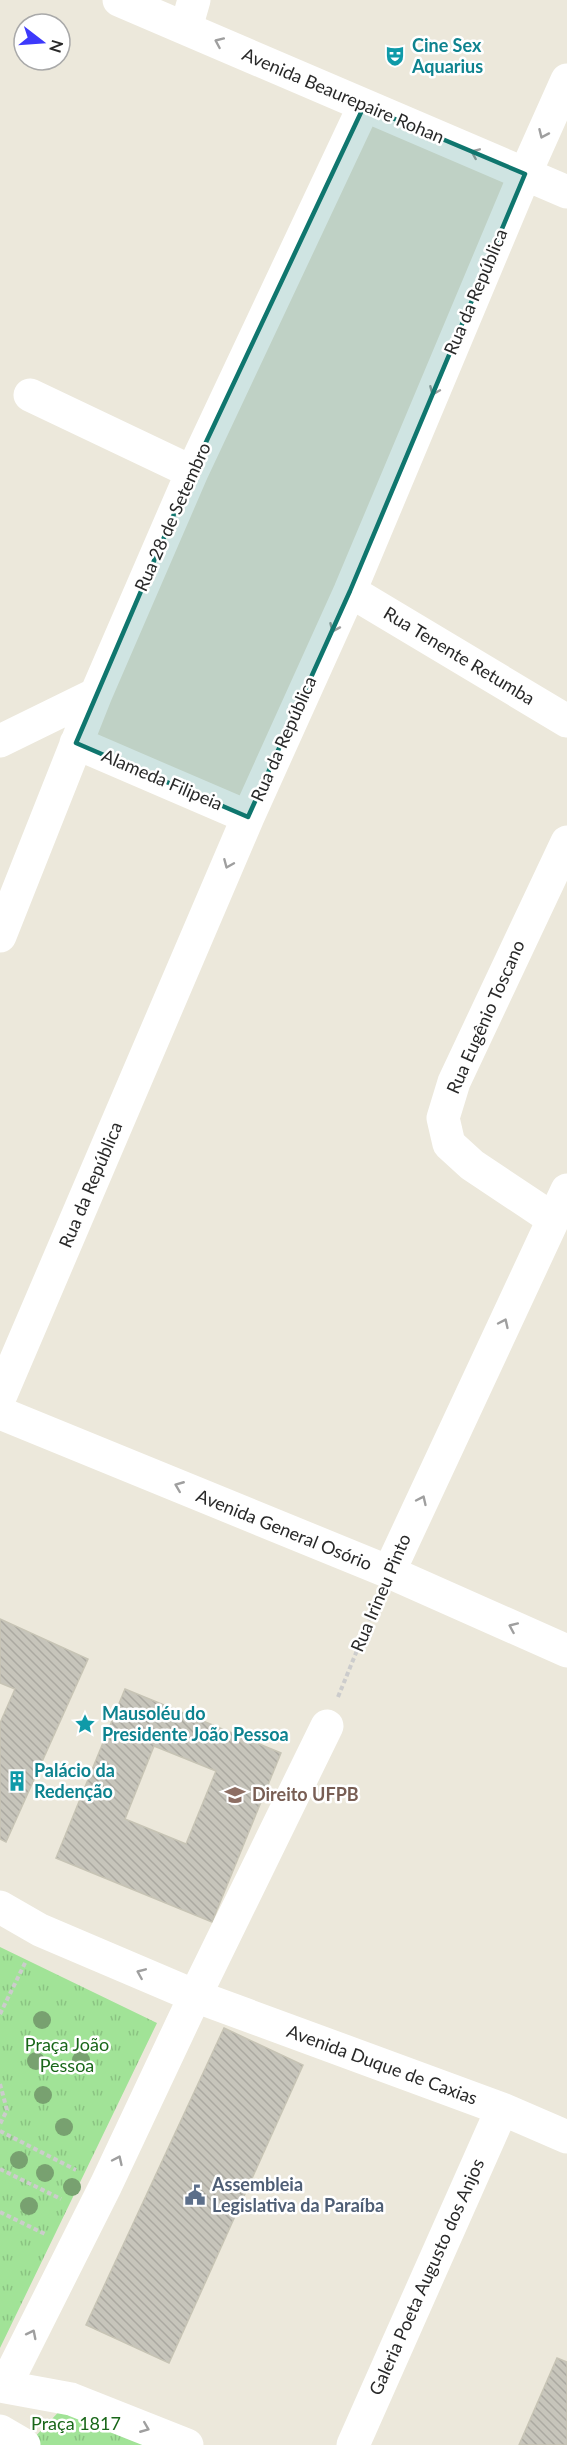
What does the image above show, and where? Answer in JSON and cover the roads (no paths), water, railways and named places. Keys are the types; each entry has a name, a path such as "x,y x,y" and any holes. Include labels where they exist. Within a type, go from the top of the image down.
{"street":[{"name":"Avenida Beaurepaire Rohan","path":"119,0 190,14 364,105 567,192"},
{"name":"Rua da República","path":"0,1397 248,817 350,591 525,174 567,80"},
{"name":"Rua 28 de Setembro","path":"0,936 96,694 192,472 364,105"},
{"path":"30,395 192,472"},
{"name":"Rua Tenente Retumba","path":"350,591 567,721"},
{"path":"0,741 96,694"},
{"name":"Alameda Filipeia","path":"76,743 248,817"},
{"name":"Rua Eugênio Toscano","path":"553,1219 472,1165 449,1144 443,1118 454,1082 567,842"},
{"name":"Rua Irineu Pinto","path":"388,1572 567,1190"},
{"name":"Avenida General Osório","path":"0,1413 388,1572 567,1651"},
{"path":"187,2445 71,2399 3,2386 92,2215 195,1996 327,1726"},
{"path":"0,1907 40,1930 195,1996"},
{"name":"Avenida Duque de Caxias","path":"195,1996 502,2109 567,2137"},
{"name":"Galeria Poeta Augusto dos Anjos","path":"353,2445 502,2109"},
{"path":"0,2431 24,2445"}],"place":[{"name":"Cine Sex Aquarius","path":"395,56"},
{"name":"Mausoléu do Presidente João Pessoa","path":"85,1724"},
{"name":"Palácio da Redenção","path":"17,1781"},
{"name":"Direito UFPB","path":"235,1795"},
{"name":"Assembleia Legislativa da Paraíba","path":"195,2195"}],"park label":[{"name":"Praça João Pessoa","path":"67,2055"},
{"name":"Praça 1817","path":"76,2424"}]}
